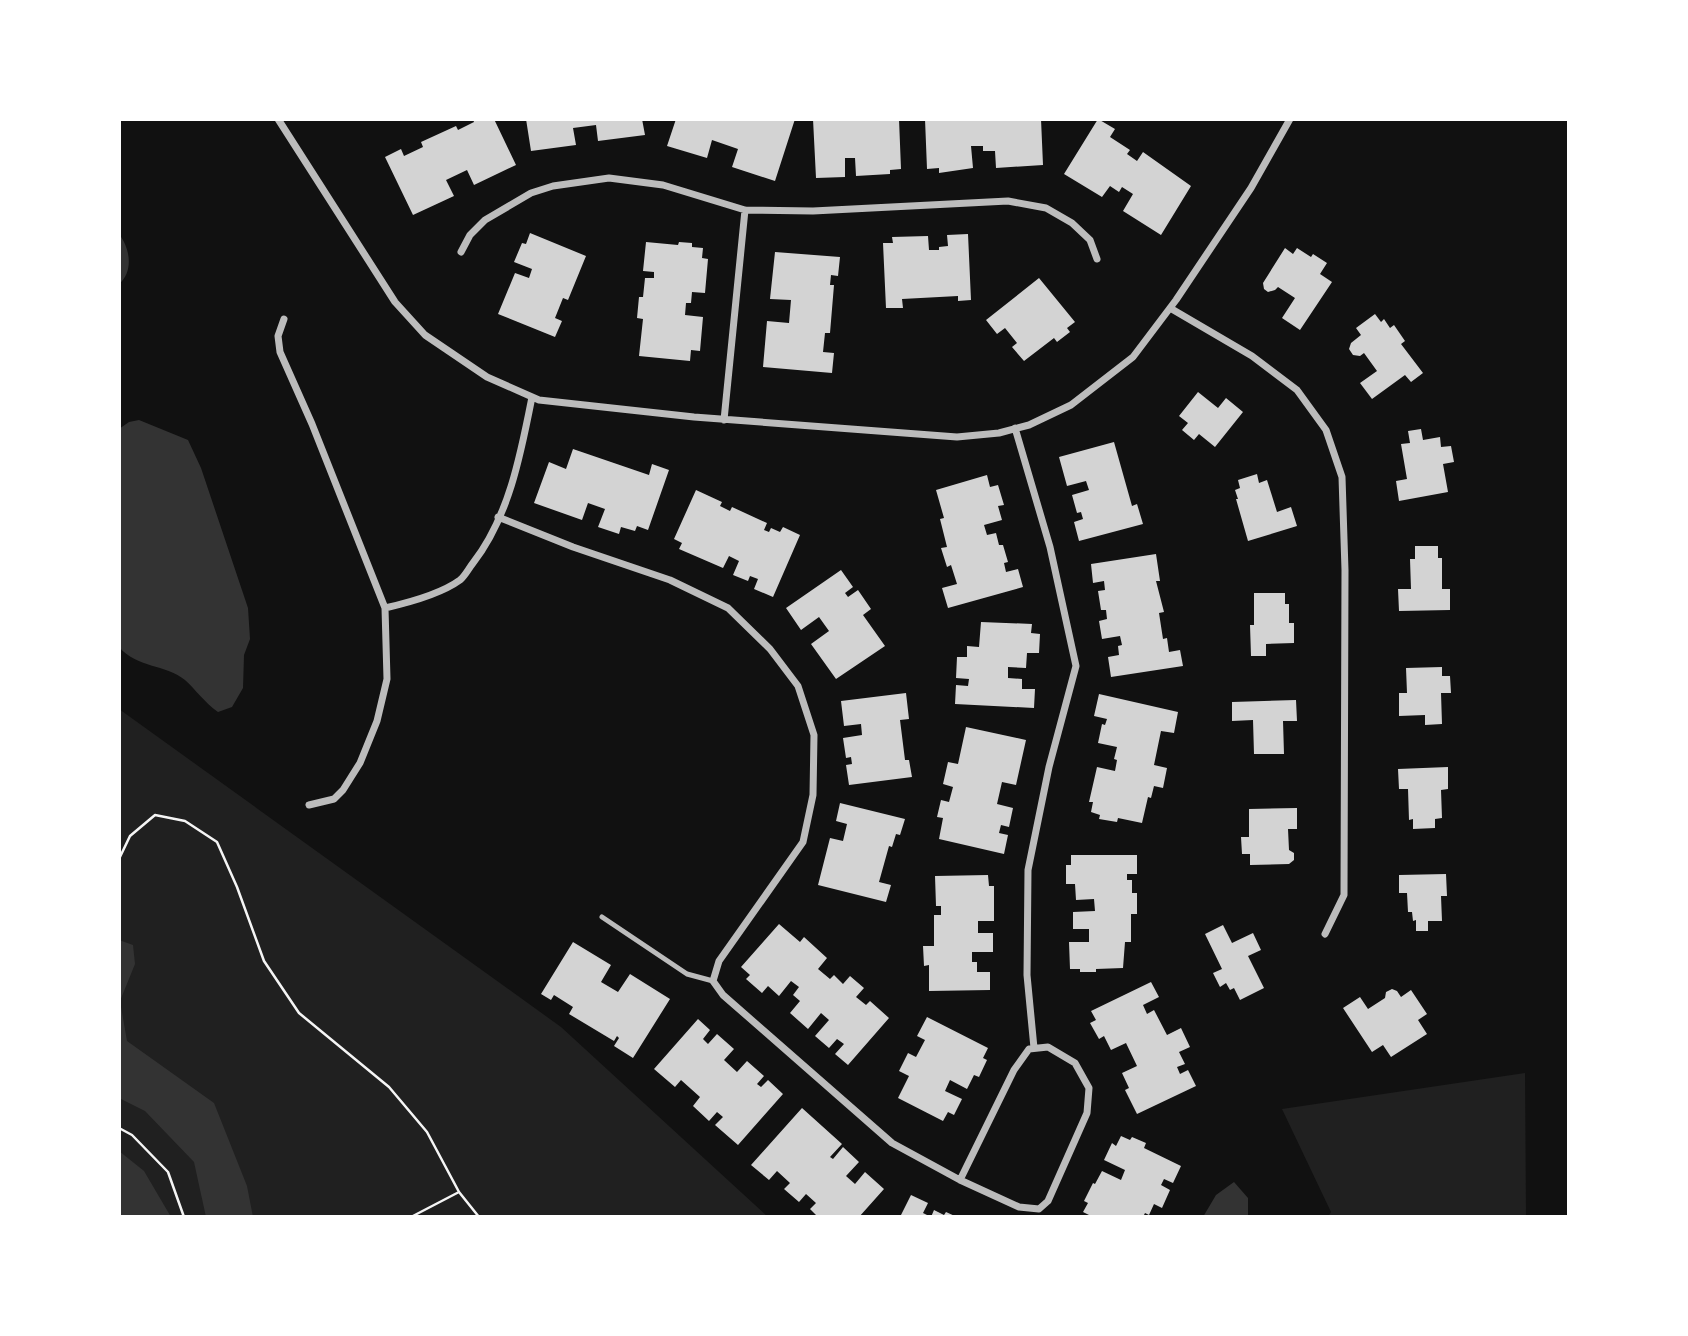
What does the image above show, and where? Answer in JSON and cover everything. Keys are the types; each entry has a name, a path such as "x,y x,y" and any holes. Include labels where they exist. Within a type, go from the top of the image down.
{"street":[{"path":"278,119 400,308 425,335 487,377 539,400 724,419 957,437 999,433 1028,425 1071,405 1133,357 1170,308 1251,188 1290,119"},
{"path":"461,252 470,235 485,220 531,193 588,180 632,180 663,185 745,209 813,211 1009,201 1046,208 1072,223 1090,240 1097,260"},
{"path":"724,419 745,209"},
{"path":"1170,308 1252,356 1297,390 1326,430 1342,477 1345,570 1344,895 1325,934"},
{"path":"284,319 278,336 280,352 312,424 385,608 387,679 377,721 360,764 343,790 334,799 309,805"},
{"path":"385,608 414,602 460,580 481,554 521,455 533,397"},
{"path":"1015,428 1050,547 1076,666 1049,767 1028,870 1027,975 1034,1048"},
{"path":"498,517 573,547 670,580 728,608 770,649 798,686 814,735 813,795 803,842 719,961 713,981 723,995 892,1143 960,1180 1019,1207 1039,1209 1048,1202 1087,1113 1089,1088 1075,1063 1048,1047 1029,1049 1014,1070 960,1180"}],"lane":[{"path":"602,918 687,974 713,981"}],"path":[{"path":"119,859 130,836 155,815 185,821 217,842 264,961 299,1013 389,1087 427,1132 460,1192 479,1217"},
{"path":"119,1128 132,1135 168,1172 184,1217"},
{"path":"411,1217 460,1192"}],"shaded area":[{"path":"119,234 129,259 127,273 119,284"},
{"path":"139,420 188,440 201,468 248,608 250,639 244,655 243,688 232,707 218,712 185,680 169,671 134,659 119,647 119,429 129,422"},
{"path":"119,709 561,1027 768,1217 119,1217"},
{"path":"119,940 133,945 135,964 120,1001 127,1041 214,1103 247,1186 253,1217 206,1217 194,1162 145,1111 119,1098"},
{"path":"1525,1073 1526,1217 1328,1217 1331,1212 1282,1109"},
{"path":"119,1151 144,1171 171,1217 119,1217"},
{"path":"1234,1182 1248,1198 1248,1217 1203,1217 1216,1195"}],"building":[{"path":"473,119 494,119 516,165 474,185 467,170 446,180 454,196 413,215 385,157 401,149 404,156 423,147 421,142 456,126 458,130 474,122"},
{"path":"526,119 642,119 645,135 598,141 596,125 573,128 576,145 531,151"},
{"path":"676,119 795,119 775,181 732,167 738,149 712,140 707,158 667,146"},
{"path":"813,119 899,119 901,169 890,170 890,174 856,176 855,158 845,158 845,177 816,178"},
{"path":"925,119 1041,119 1043,165 996,168 995,151 983,151 983,146 971,146 973,168 939,173 939,168 927,169"},
{"path":"1098,119 1115,129 1110,137 1130,150 1127,154 1137,161 1143,152 1191,186 1161,235 1123,211 1133,194 1122,187 1119,192 1110,186 1102,197 1064,174"},
{"path":"530,233 586,256 568,300 563,298 555,318 562,321 555,337 498,314 515,273 529,278 532,269 514,262 522,243 526,244"},
{"path":"968,234 971,300 958,301 958,296 902,299 903,308 886,308 883,243 893,243 892,237 928,236 929,250 939,250 939,247 948,246 947,235"},
{"path":"646,242 678,245 679,242 692,243 692,247 703,248 702,258 708,259 705,293 692,292 691,303 686,303 685,315 703,317 700,351 691,350 690,361 639,356 643,319 637,318 639,297 643,297 645,278 654,278 654,272 643,271"},
{"path":"1285,248 1293,254 1297,248 1327,263 1320,274 1332,282 1300,330 1282,318 1295,298 1278,287 1268,292 1264,289 1263,283"},
{"path":"775,252 840,257 838,276 831,275 830,285 834,285 830,333 825,333 823,352 834,353 832,373 763,367 767,321 789,323 791,300 770,299"},
{"path":"1039,278 1075,322 1067,328 1070,332 1057,342 1054,338 1024,361 1012,347 1017,343 1005,328 997,334 986,320"},
{"path":"1375,314 1381,322 1384,319 1390,328 1394,325 1405,341 1401,344 1423,373 1411,382 1405,375 1372,399 1360,383 1377,371 1364,353 1360,356 1353,355 1349,349 1351,343 1361,335 1356,328"},
{"path":"1198,392 1218,408 1226,398 1243,412 1215,447 1199,434 1194,440 1182,430 1188,423 1179,416"},
{"path":"1421,429 1423,440 1440,437 1441,447 1451,446 1454,462 1443,464 1448,492 1399,501 1396,481 1407,479 1401,444 1410,443 1408,431"},
{"path":"1114,442 1132,506 1137,504 1143,524 1079,541 1074,522 1083,519 1081,512 1077,513 1072,495 1089,490 1086,481 1067,486 1059,457"},
{"path":"573,449 649,475 652,464 669,470 648,530 637,526 635,531 621,527 619,534 598,527 605,509 588,503 582,520 534,503 549,462 566,469"},
{"path":"1257,474 1259,483 1267,480 1277,512 1291,507 1297,526 1248,541 1235,490 1240,488 1238,480"},
{"path":"987,475 990,487 998,485 1004,505 998,506 1002,520 984,525 987,535 996,533 1008,562 1004,563 1006,572 1018,569 1023,587 948,608 942,588 957,584 951,565 947,567 941,548 947,547 940,519 944,518 936,490"},
{"path":"696,490 722,502 720,506 730,511 732,507 767,523 764,530 769,532 771,528 780,532 783,527 800,535 773,597 754,589 758,579 750,576 748,581 733,575 739,561 729,556 723,568 679,549 682,543 674,539"},
{"path":"1415,546 1438,546 1438,558 1442,558 1442,589 1450,589 1450,610 1399,611 1398,589 1411,589 1410,559 1415,559"},
{"path":"1156,554 1160,581 1156,581 1164,612 1159,613 1163,639 1167,638 1169,652 1180,650 1183,666 1111,677 1108,657 1119,655 1118,646 1122,645 1120,636 1102,639 1099,621 1107,619 1106,610 1101,610 1098,591 1105,590 1104,581 1093,583 1091,564"},
{"path":"841,570 853,587 845,593 848,597 858,590 871,609 863,615 885,646 836,679 811,644 829,631 819,617 801,630 786,608"},
{"path":"1254,593 1285,593 1285,604 1289,604 1289,623 1294,623 1294,643 1266,644 1266,656 1251,656 1250,625 1254,625"},
{"path":"981,622 1032,624 1031,633 1040,634 1039,653 1027,653 1026,668 1008,667 1008,678 1022,679 1022,689 1035,689 1034,708 955,704 956,685 968,686 969,679 956,678 957,657 967,657 967,646 979,647"},
{"path":"1442,667 1442,676 1450,676 1451,693 1441,693 1442,724 1425,725 1425,715 1399,716 1399,693 1407,693 1406,668"},
{"path":"906,693 909,719 900,720 905,760 909,760 912,777 849,785 846,765 852,764 851,757 846,758 843,738 862,735 861,724 844,726 841,701"},
{"path":"1099,694 1178,712 1174,733 1161,731 1154,765 1167,768 1163,788 1154,786 1151,798 1148,797 1142,823 1118,818 1117,822 1099,819 1100,815 1091,812 1093,802 1089,802 1097,767 1115,771 1117,760 1114,759 1117,747 1098,743 1102,724 1105,725 1107,719 1094,716"},
{"path":"1296,700 1297,721 1283,721 1284,754 1254,754 1253,720 1232,721 1232,702"},
{"path":"966,727 1026,740 1016,785 1002,782 997,804 1013,808 1009,827 1001,825 999,833 1008,835 1004,854 939,839 943,818 937,817 941,800 949,802 953,787 943,784 948,762 958,764"},
{"path":"1448,767 1448,789 1441,790 1442,818 1435,819 1435,828 1413,829 1413,819 1409,820 1408,789 1399,789 1398,769"},
{"path":"840,803 905,819 900,835 896,834 892,847 889,846 879,882 891,885 886,902 818,885 830,838 843,841 847,824 836,821"},
{"path":"1297,808 1297,829 1288,829 1289,850 1294,853 1294,860 1289,864 1250,865 1250,854 1242,854 1241,837 1249,837 1249,809"},
{"path":"1071,855 1137,855 1137,874 1127,874 1127,880 1132,880 1132,893 1137,893 1137,914 1131,914 1131,942 1125,942 1123,968 1096,969 1096,972 1070,969 1069,942 1089,942 1089,929 1073,929 1073,912 1095,911 1094,899 1076,900 1075,884 1066,884 1066,865 1071,865"},
{"path":"1446,874 1447,896 1441,896 1442,921 1428,921 1428,931 1416,931 1416,920 1413,921 1412,912 1408,912 1407,893 1399,893 1399,875"},
{"path":"988,875 989,886 994,886 994,921 978,921 978,933 993,933 993,952 972,952 972,962 977,962 977,972 990,972 990,990 929,991 929,965 924,966 923,946 934,946 934,915 941,915 941,906 936,906 935,876"},
{"path":"779,924 800,942 804,937 827,958 818,969 830,979 834,975 843,984 850,976 864,988 856,997 866,1005 870,1001 889,1018 848,1065 835,1054 844,1044 837,1039 829,1048 815,1036 829,1020 821,1013 808,1029 790,1013 800,1001 793,995 799,987 791,981 779,996 768,986 762,993 746,979 750,975 741,967"},
{"path":"1223,925 1232,943 1253,933 1261,950 1248,956 1264,988 1240,1000 1234,988 1230,990 1226,983 1220,987 1213,973 1222,969 1205,934"},
{"path":"573,942 611,965 601,982 618,992 630,974 670,999 633,1058 614,1046 619,1038 617,1036 614,1041 569,1014 573,1007 554,995 551,1000 541,994"},
{"path":"1151,982 1159,997 1143,1005 1147,1014 1154,1010 1167,1035 1181,1028 1190,1047 1179,1052 1185,1064 1177,1067 1180,1074 1188,1070 1196,1086 1137,1114 1125,1090 1129,1088 1122,1073 1137,1066 1126,1043 1111,1050 1104,1036 1099,1039 1090,1023 1096,1020 1091,1011"},
{"path":"1392,989 1401,997 1411,990 1427,1014 1418,1020 1427,1034 1391,1057 1383,1045 1372,1052 1343,1008 1360,997 1368,1009 1385,998 1386,992"},
{"path":"927,1017 988,1048 983,1058 987,1060 979,1077 974,1075 967,1089 950,1080 945,1091 962,1099 954,1115 948,1112 943,1121 898,1098 909,1076 899,1071 908,1053 916,1057 925,1040 917,1036"},
{"path":"698,1019 710,1030 703,1039 708,1044 717,1034 734,1049 724,1060 737,1072 747,1061 764,1076 757,1084 761,1087 768,1080 783,1094 738,1145 715,1125 723,1117 717,1112 709,1121 693,1106 700,1097 681,1080 675,1087 654,1069"},
{"path":"802,1108 842,1144 830,1157 833,1159 843,1147 859,1162 846,1176 855,1184 865,1172 884,1189 859,1217 818,1217 810,1209 816,1203 806,1194 799,1202 784,1189 790,1183 777,1171 769,1180 751,1165"},
{"path":"1121,1136 1146,1143 1144,1148 1181,1166 1173,1183 1164,1179 1161,1185 1170,1190 1162,1208 1154,1204 1149,1215 1145,1213 1143,1217 1093,1217 1083,1212 1088,1203 1084,1201 1093,1183 1095,1184 1102,1171 1121,1180 1125,1170 1104,1160 1112,1143 1116,1146"},
{"path":"911,1195 928,1203 923,1213 931,1217 900,1217"},
{"path":"934,1210 957,1217 931,1217"}]}
